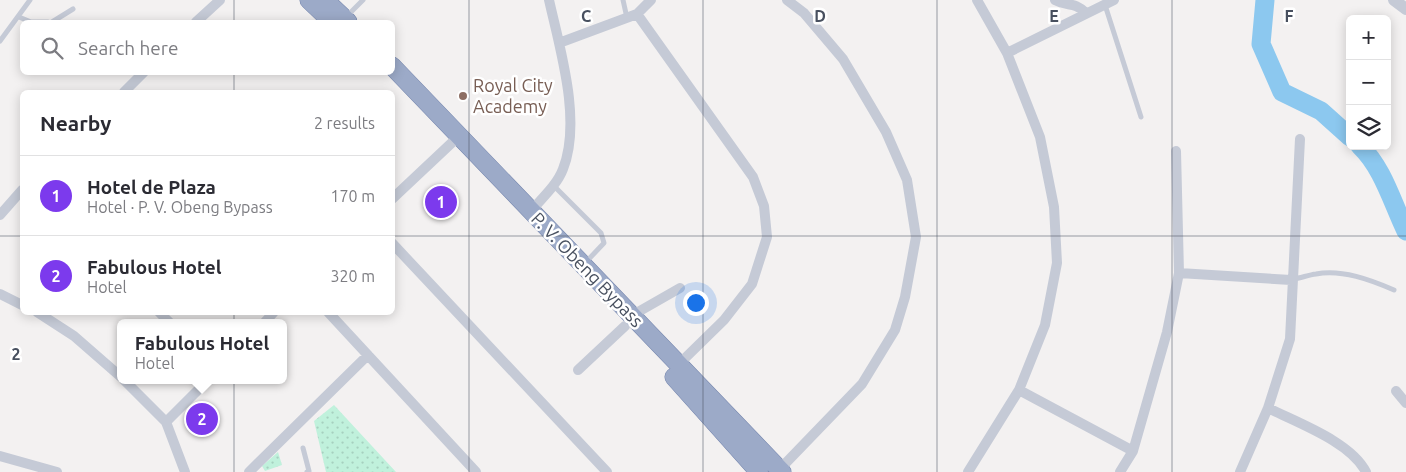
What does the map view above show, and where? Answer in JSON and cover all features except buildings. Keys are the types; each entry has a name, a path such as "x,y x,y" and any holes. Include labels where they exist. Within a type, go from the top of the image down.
{"highway":[{"path":"309,0 339,20"},
{"path":"325,0 340,20"},
{"name":"P. V. Obeng Bypass","path":"395,70 455,140 628,321 678,365 781,470"},
{"name":"P. V. Obeng Bypass","path":"386,75 530,211 583,265 628,321 760,472"}],"street":[{"path":"198,20 220,0"},
{"path":"530,211 554,185 564,168 570,135 569,89 549,0"},
{"path":"559,43 637,14 651,0"},
{"path":"781,470 862,384 895,330 905,297 916,237 907,180 886,132 843,59 804,13 787,0"},
{"path":"968,472 1019,390 1045,325 1057,263 1054,207 1040,137 1007,53 977,0"},
{"path":"1055,0 1064,4 1074,4 1086,13"},
{"path":"1394,0 1406,9"},
{"path":"1007,53 1109,2"},
{"path":"637,14 753,176 764,206 767,237 752,284 724,320 678,365"},
{"path":"126,90 141,75"},
{"path":"1240,472 1268,408 1290,339 1300,139"},
{"path":"395,196 455,140"},
{"path":"1120,472 1133,451 1167,332 1179,273 1176,150"},
{"path":"0,215 20,192"},
{"path":"395,246 607,472"},
{"path":"1179,273 1292,280"},
{"path":"578,370 628,321 680,288"},
{"path":"0,294 20,304"},
{"path":"42,315 74,336 117,373"},
{"path":"331,315 474,471"},
{"path":"250,472 368,355"},
{"path":"128,384 166,422 185,472"},
{"path":"166,422 204,384"},
{"path":"1019,390 1133,451"},
{"path":"1396,391 1406,402"},
{"path":"1268,408 1339,444 1362,463 1366,472"},
{"path":"0,456 56,472"}],"lane":[{"path":"0,41 30,0"},
{"path":"623,0 627,18"},
{"path":"342,20 361,1"},
{"path":"1109,2 1141,117"},
{"path":"54,20 73,9"},
{"path":"19,17 26,20"},
{"path":"554,185 601,233 604,243 583,265"},
{"path":"1292,280 1317,274 1348,275 1394,290"},
{"path":"303,448 309,471 307,472"}],"green space":[{"path":"334,405 396,472 326,472 314,421"},
{"path":"278,452 282,465 265,471 262,466"}],"waterway":[{"path":"1265,0 1261,44 1282,92 1321,111 1346,133"},
{"path":"1364,150 1381,175 1406,231"}],"place":[{"name":"Royal City Academy","path":"463,96"},
{"name":"Hotel de Plaza","path":"441,202"},
{"name":"Fabulous Hotel","path":"202,419"}]}
